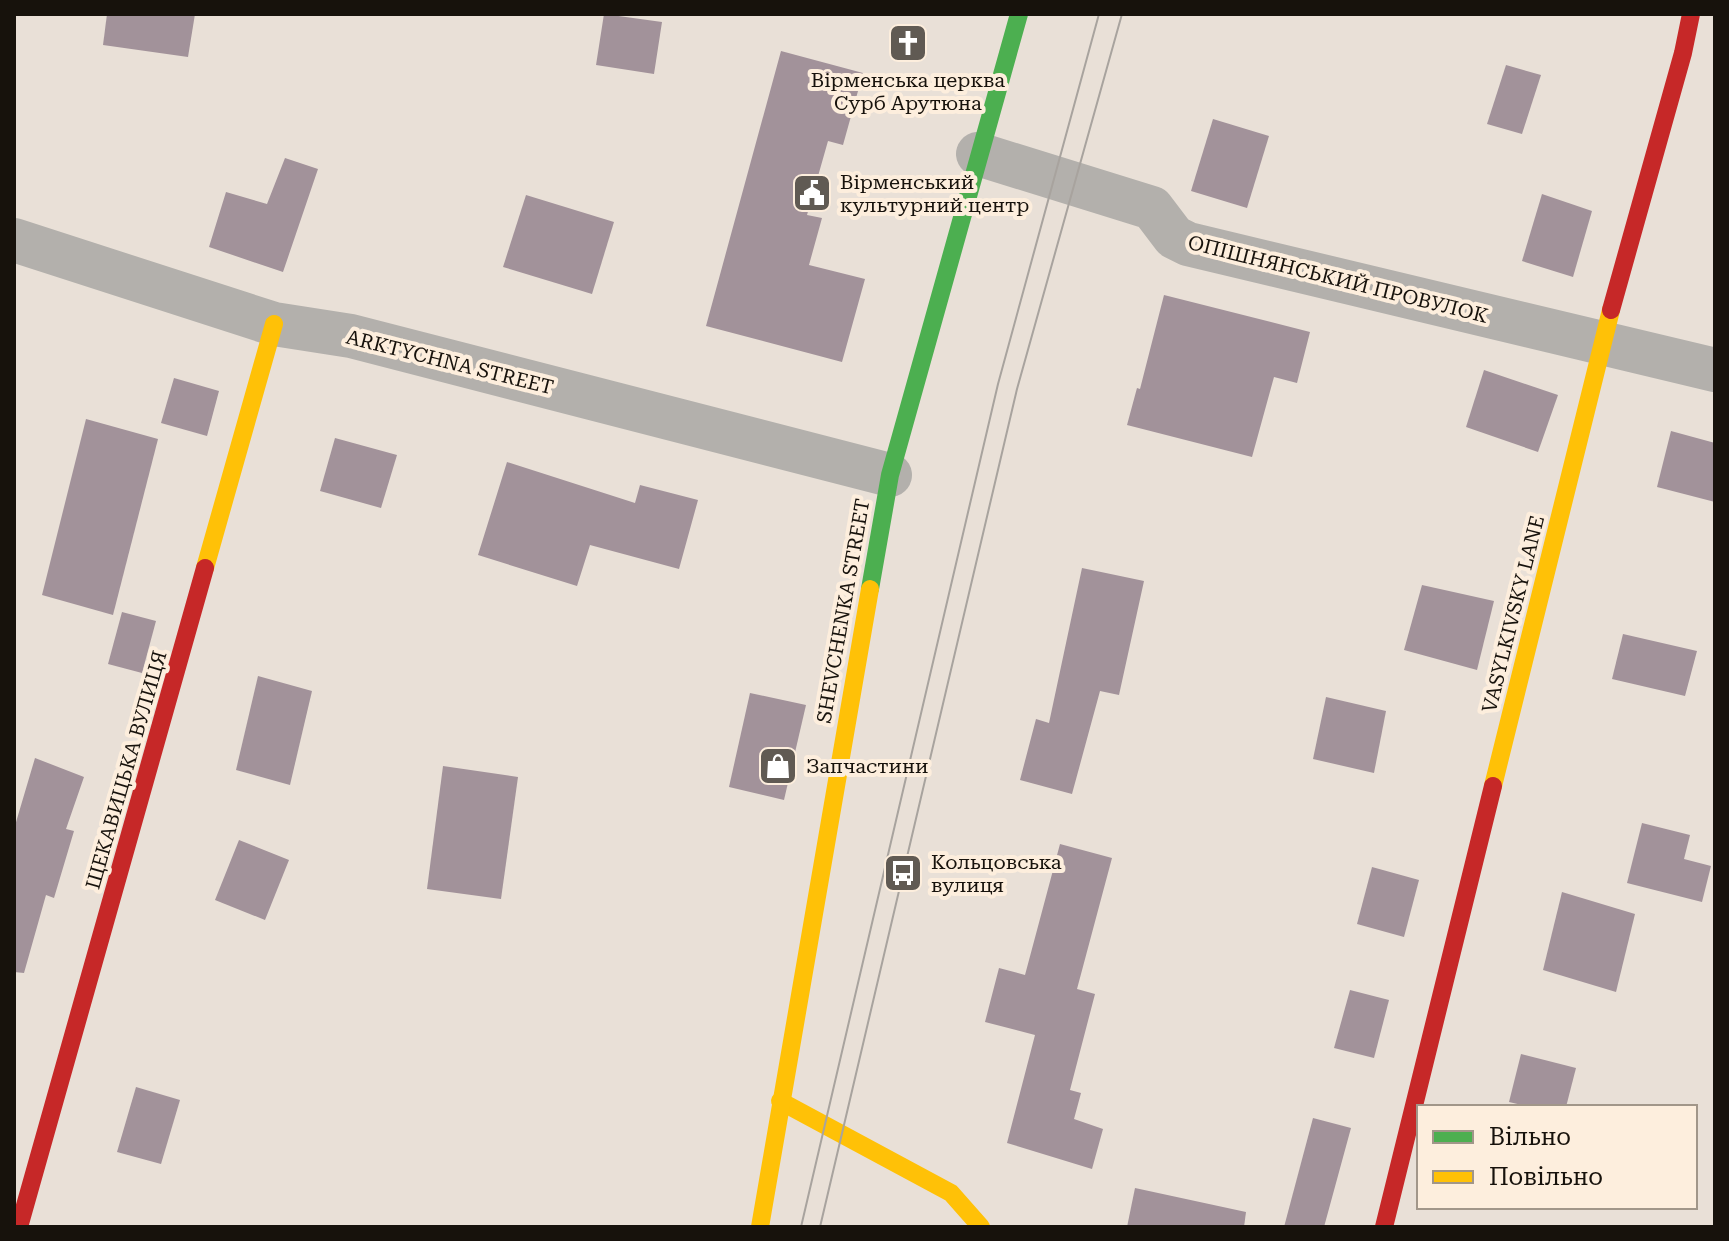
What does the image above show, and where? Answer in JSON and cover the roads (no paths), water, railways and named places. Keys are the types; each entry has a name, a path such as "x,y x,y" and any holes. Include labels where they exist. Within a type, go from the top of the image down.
{"street":[{"name":"SHEVCHENKA STREET","path":"760,1227 890,475 1019,14"},
{"name":"VASYLKIVSKY LANE","path":"1384,1227 1602,344 1683,53 1691,14"},
{"name":"ОПІШНЯНСЬКИЙ ПРОВУЛОК","path":"978,154 1152,208 1174,237 1188,244 1715,370"},
{"name":"ARKTYCHNA STREET","path":"14,240 274,324 351,336 890,475"},
{"name":"ЩЕКАВИЦЬКА ВУЛИЦЯ","path":"19,1227 274,324"},
{"path":"780,1101 951,1193 981,1227"}],"tram line":[{"path":"801,1227 998,384 1099,14"},
{"path":"820,1227 1017,389 1122,14"}],"place":[{"name":"Вірменська церква Сурб Арутюна","path":"908,43"},
{"name":"Вірменський культурний центр","path":"812,193"},
{"name":"Запчастини","path":"778,766"},
{"name":"Кольцовська вулиця","path":"903,873"}]}
